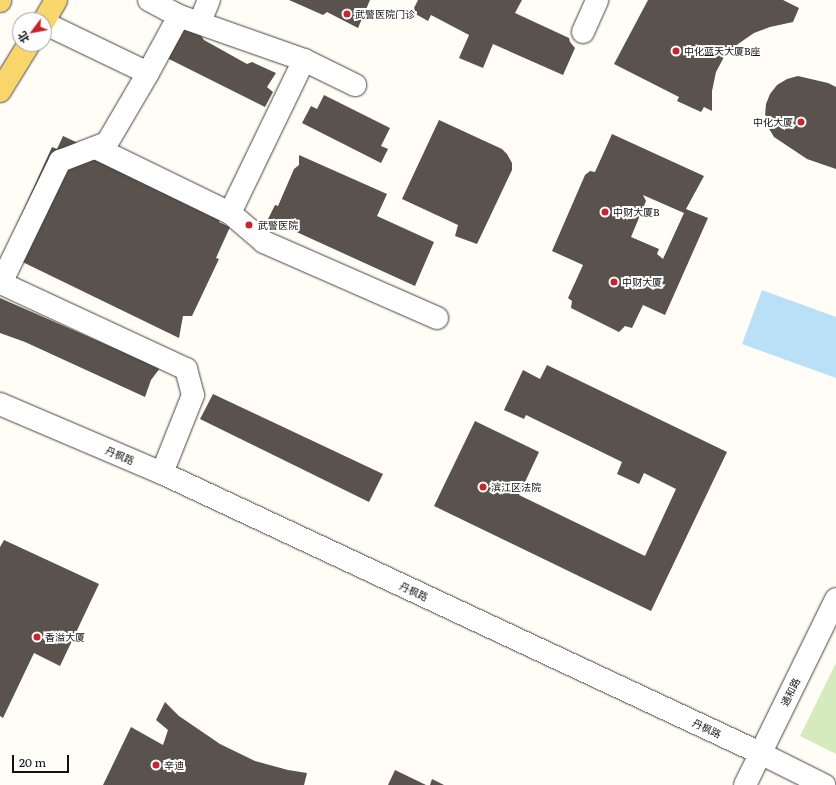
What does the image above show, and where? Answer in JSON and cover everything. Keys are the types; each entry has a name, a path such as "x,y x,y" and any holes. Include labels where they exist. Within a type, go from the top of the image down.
{"main road":[{"path":"49,12 56,0"},
{"path":"0,91 24,52"}],"street":[{"path":"149,0 179,16 200,22 304,60 355,85"},
{"path":"200,22 210,0"},
{"path":"583,32 597,0"},
{"path":"162,473 193,395 186,369 1,283 60,161 107,143 179,16"},
{"path":"52,26 148,73"},
{"path":"230,213 304,60"},
{"path":"96,148 230,213 264,242 437,318"},
{"name":"丹枫路","path":"0,404 162,473 760,753 824,785"},
{"name":"通和路","path":"745,785 836,599"}],"green space":[{"path":"836,663 836,754 800,736"}],"water":[{"path":"762,290 836,317 836,378 742,344"}],"building":[{"name":"武警医院门诊","path":"289,0 370,0 358,28 327,12 323,15"},
{"path":"418,0 522,0 515,13 569,38 570,42 575,48 563,75 493,44 483,68 459,58 469,35 431,15 428,21 412,12"},
{"name":"中化蓝天大厦B座","path":"648,0 783,0 799,8 793,22 770,27 754,33 738,44 724,57 716,72 712,91 712,111 704,107 701,112 677,101 679,97 614,64"},
{"path":"183,27 200,34 204,40 247,64 252,62 276,73 267,87 273,92 265,107 167,58"},
{"name":"中化大厦","path":"798,76 828,83 836,87 836,169 807,159 774,137 768,127 765,116 766,104 770,94 777,85 787,79"},
{"path":"324,95 390,128 381,146 388,149 381,163 302,123 311,106 317,109"},
{"path":"439,120 502,149 512,163 512,170 477,244 455,236 458,225 402,199"},
{"path":"612,134 704,176 686,209 708,218 665,315 643,305 632,328 625,326 619,332 571,308 572,301 568,298 583,265 552,251 585,175 590,171 595,172","holes":["643,195 684,213 663,259 657,254 659,249 631,237 646,201"]},
{"path":"63,136 224,210 219,222 230,227 216,258 219,259 192,316 183,316 179,338 4,253 52,147 57,149"},
{"path":"299,155 387,194 377,216 434,242 415,286 268,219 275,205 278,206 294,169 299,165"},
{"path":"0,298 160,368 151,380 145,397 25,342 0,333"},
{"name":"滨江区法院","path":"547,365 727,452 651,611 434,506 475,421 539,452 519,495 645,556 676,489 644,473 639,484 617,474 622,462 526,415 524,419 504,410 523,370 540,379"},
{"path":"213,394 383,474 369,502 200,419"},
{"name":"香溢大厦","path":"4,540 99,584 60,666 34,653 3,718 0,716 0,547"},
{"path":"165,702 179,716 220,744 255,761 288,770 307,773 304,785 103,785 131,727 163,745 168,730 156,720"},
{"path":"395,770 426,785 388,785"},
{"path":"432,779 444,785 430,785"}],"place":[{"name":"武警医院门诊","path":"347,14"},
{"name":"中化蓝天大厦B座","path":"676,51"},
{"name":"中化大厦","path":"801,122"},
{"name":"中财大厦B","path":"605,212"},
{"name":"武警医院","path":"249,225"},
{"name":"中财大厦","path":"614,282"},
{"name":"滨江区法院","path":"483,487"},
{"name":"香溢大厦","path":"37,637"},
{"name":"辛迪","path":"156,765"}]}
